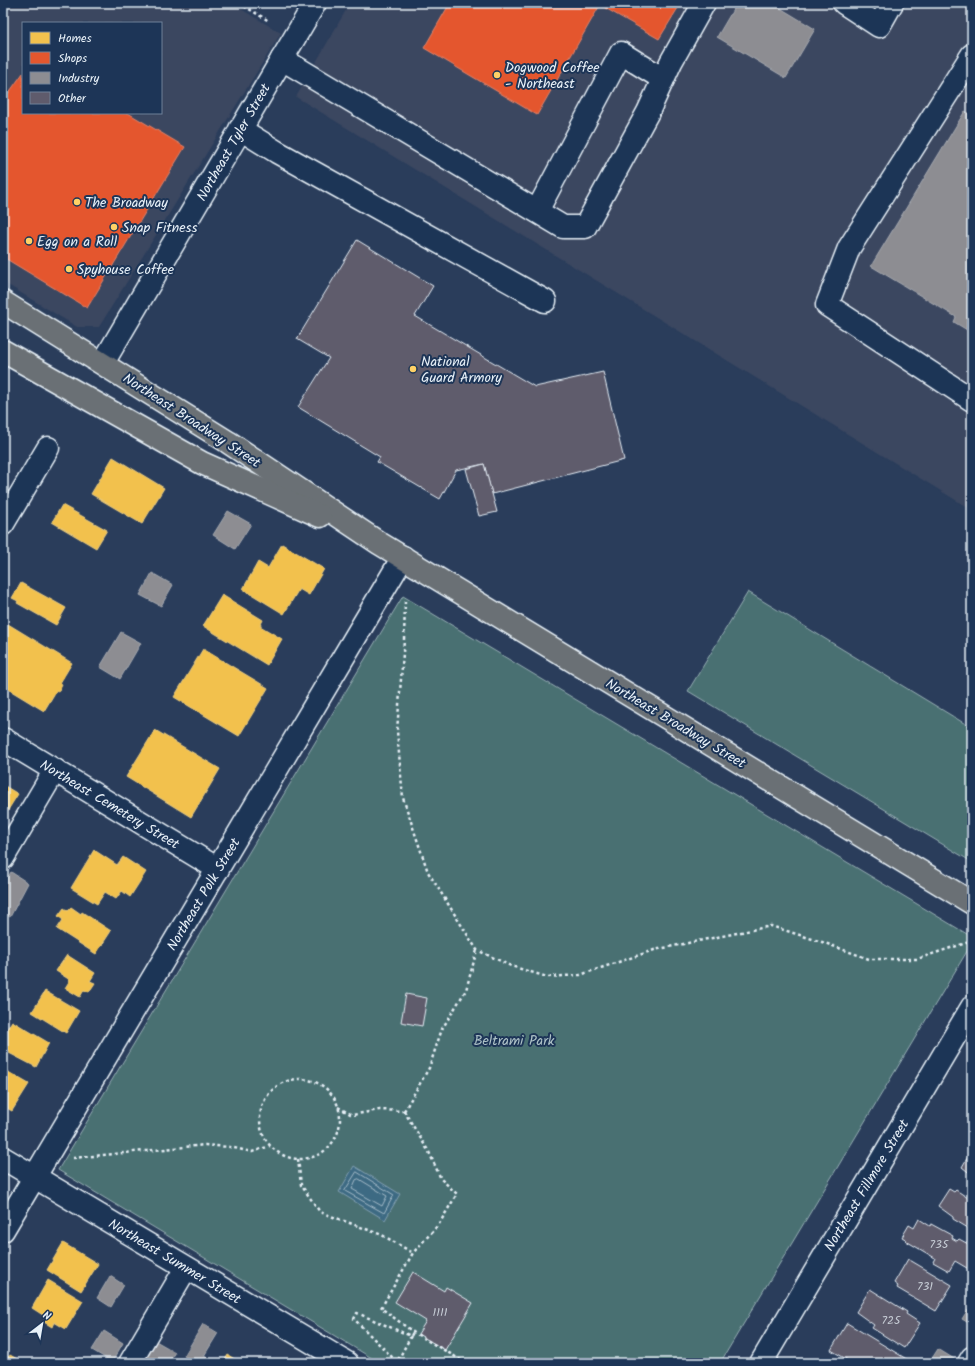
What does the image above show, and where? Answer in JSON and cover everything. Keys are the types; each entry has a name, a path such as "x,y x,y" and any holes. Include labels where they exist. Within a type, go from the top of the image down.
{"main road":[{"name":"Northeast Broadway Street","path":"3,302 228,442 379,543 972,903"},
{"name":"Northeast Broadway Street","path":"3,351 202,463 379,543"}],"street":[{"name":"Northeast Tyler Street","path":"103,363 315,3"},
{"path":"282,59 563,227 585,227 648,112 663,79 704,3"},
{"path":"844,3 878,26 892,3"},
{"path":"537,212 621,53 663,79"},
{"path":"972,55 849,248 827,305 972,400"},
{"path":"240,129 284,156 545,301"},
{"path":"3,524 48,448"},
{"name":"Northeast Polk Street","path":"3,1230 403,557"},
{"name":"Northeast Cemetery Street","path":"3,739 218,869"},
{"path":"3,858 55,770"},
{"name":"Northeast Fillmore Street","path":"760,1363 972,1007"},
{"name":"Northeast Summer Street","path":"3,1158 347,1363"},
{"path":"130,1363 186,1268"},
{"path":"969,1363 972,1358"}],"path":[{"path":"239,3 269,22"},
{"path":"405,599 404,640 397,731 403,798 428,872 477,950 511,966 548,977 580,975 654,950 771,926 822,942 869,960 917,959 972,941"},
{"path":"404,1111 429,1068 442,1029 466,990 477,950"},
{"path":"297,1080 310,1081 322,1086 332,1095 338,1107 340,1120 337,1133 331,1144 321,1153 308,1158 298,1159 282,1155 270,1146 264,1137 260,1124 260,1111 265,1099 274,1089 285,1082 297,1080"},
{"path":"338,1107 352,1115 379,1110 404,1111"},
{"path":"404,1111 429,1152 441,1180 457,1194 439,1224 413,1253 381,1308 413,1332 466,1363"},
{"path":"67,1159 205,1145 230,1147 252,1152 270,1146"},
{"path":"298,1159 301,1186 320,1212 382,1235 413,1253"},
{"path":"411,1336 357,1313 354,1320 397,1362 411,1336 413,1332"}],"shaded area":[{"path":"3,3 231,3 281,33 99,327 77,327 3,282"},
{"path":"350,3 972,3 972,510 296,97"}],"green space":[{"path":"748,592 972,728 972,862 688,691"},
{"name":"Beltrami Park","path":"403,596 972,937 972,943 720,1363 380,1363 58,1170"}],"water":[{"path":"354,1166 400,1194 385,1220 339,1192"}],"building: Homes":[{"path":"113,457 164,488 142,524 91,494"},
{"path":"62,505 107,530 96,548 52,522"},
{"path":"282,544 324,569 309,595 299,589 284,614 243,589 258,562 268,568"},
{"path":"21,583 66,608 56,625 17,603 18,601 12,598"},
{"path":"222,595 263,620 260,626 282,639 267,665 203,626"},
{"path":"8,624 72,663 60,683 62,684 58,692 56,691 44,711 3,686 3,632"},
{"path":"203,649 268,688 239,736 174,697"},
{"path":"155,730 220,769 191,817 126,777"},
{"path":"3,785 18,794 3,818"},
{"path":"94,850 117,865 123,857 146,872 130,897 122,891 116,899 105,892 97,904 71,888"},
{"path":"71,907 81,914 82,912 111,931 96,954 57,929 63,920 58,916 64,908 68,911"},
{"path":"67,955 95,973 90,981 95,983 89,992 84,990 80,997 65,988 70,980 56,971"},
{"path":"45,991 79,1011 66,1033 32,1012"},
{"path":"12,1021 49,1043 36,1067 9,1053 10,1051 3,1047 5,1038 3,1035"},
{"path":"3,1069 29,1084 12,1111 3,1106"},
{"path":"63,1243 98,1264 81,1291 47,1270"},
{"path":"48,1280 83,1301 66,1329 54,1322 52,1327 44,1322 46,1317 32,1308"},
{"path":"5,1354 9,1357 10,1355 24,1363 3,1363"},
{"path":"228,1355 241,1363 223,1363"}],"building: Shops":[{"path":"450,3 681,3 659,39 600,5 537,115 424,48"},
{"name":"The Broadway","path":"22,74 22,114 130,114 185,147 87,308 3,257 3,101"}],"building: Industry":[{"path":"726,3 772,3 815,29 786,78 717,37 734,8"},
{"path":"965,111 972,115 972,333 954,322 956,317 871,266"},
{"path":"228,511 251,524 235,549 213,535"},
{"path":"152,573 173,585 161,606 140,595"},
{"path":"121,632 141,643 120,679 100,667"},
{"path":"11,872 28,883 10,917 3,913 3,885"},
{"path":"110,1276 124,1285 111,1307 97,1298"},
{"path":"972,1303 972,1325 962,1319"},
{"path":"203,1324 218,1333 204,1356 209,1359 207,1363 196,1363 184,1356"},
{"path":"104,1331 123,1343 112,1362 92,1350"},
{"path":"154,1340 175,1352 168,1363 141,1363"},
{"path":"938,1349 959,1362 929,1363"}],"building: Other":[{"name":"National Guard Armory","path":"357,240 433,286 415,316 535,387 603,372 624,460 492,494 484,464 456,470 440,499 377,462 380,457 298,407 329,358 297,339"},
{"path":"484,464 497,512 479,516 466,469"},
{"path":"406,994 427,998 422,1026 401,1022"},
{"path":"969,1155 972,1157 972,1175 962,1167"},
{"path":"949,1189 954,1192 956,1190 968,1198 969,1195 972,1197 972,1225 970,1224 968,1228 953,1219 953,1217 938,1206"},
{"path":"919,1219 930,1226 931,1224 953,1236 952,1238 957,1241 959,1239 972,1246 972,1271 955,1261 949,1271 933,1262 935,1258 906,1241 907,1240 902,1237 909,1225 914,1228"},
{"path":"908,1259 952,1285 936,1311 897,1288 898,1286 894,1283"},
{"path":"413,1272 444,1291 446,1287 473,1303 445,1350 418,1334 426,1321 395,1302"},
{"path":"870,1289 907,1312 906,1314 920,1323 904,1348 872,1328 874,1325 856,1312"},
{"path":"847,1323 913,1363 853,1363 831,1350"}],"place":[{"name":"Dogwood Coffee - Northeast","path":"497,75"},
{"name":"The Broadway","path":"77,202"},
{"name":"Snap Fitness","path":"114,227"},
{"name":"Egg on a Roll","path":"29,241"},
{"name":"Spyhouse Coffee","path":"69,269"},
{"name":"National Guard Armory","path":"413,369"}]}
